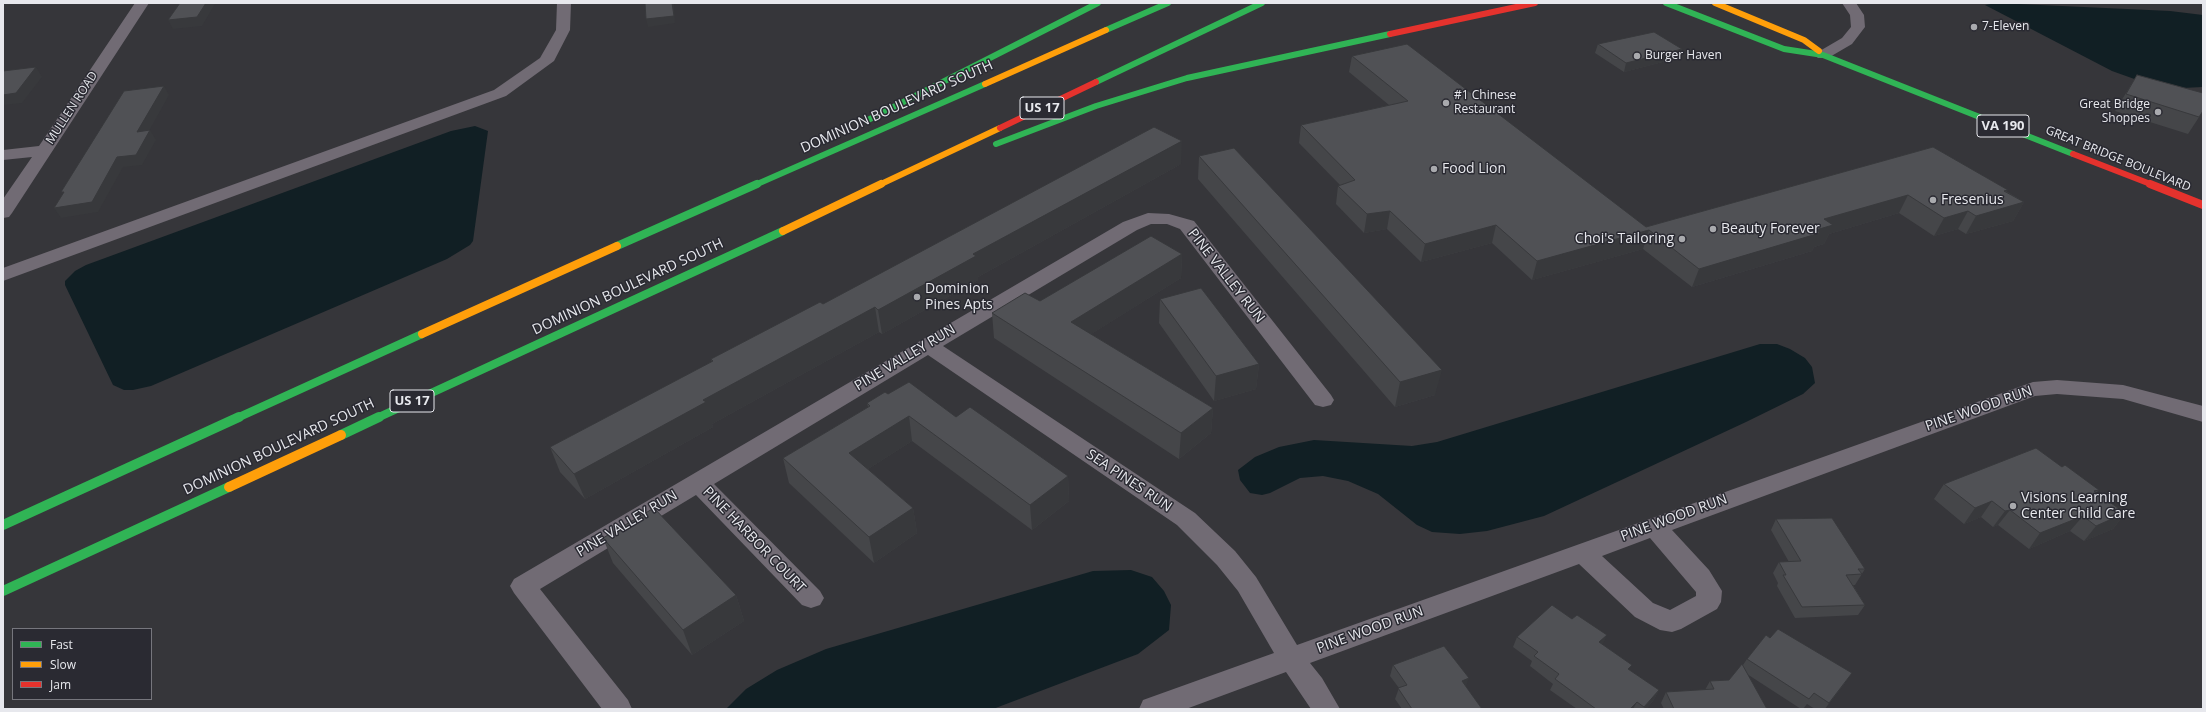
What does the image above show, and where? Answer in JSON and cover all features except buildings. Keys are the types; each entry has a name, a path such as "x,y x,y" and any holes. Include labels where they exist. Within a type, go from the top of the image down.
{"main road":[{"path":"860,124 1098,3"},
{"name":"DOMINION BOULEVARD SOUTH","path":"3,525 570,266 1168,3"},
{"name":"DOMINION BOULEVARD SOUTH","path":"3,592 822,212 1262,3"},
{"path":"987,148 1096,106 1187,78 1535,3"},
{"name":"GREAT BRIDGE BOULEVARD","path":"1666,3 1784,49 1823,55 2203,205"},
{"name":"GREAT BRIDGE BOULEVARD","path":"1715,3 1804,40 1823,55"},
{"path":"570,266 797,156"},
{"path":"822,212 950,162"}],"street":[{"name":"MULLEN ROAD","path":"3,213 142,3"},
{"path":"3,275 500,93 546,61 563,30 564,3"},
{"path":"1823,55 1847,41 1858,27 1857,15 1849,3"},
{"path":"3,155 45,150"},
{"name":"PINE VALLEY RUN","path":"618,709 523,586 927,345 1130,226 1148,218 1169,219 1187,225 1322,400"},
{"name":"SEA PINES RUN","path":"927,345 1186,519 1226,558 1247,584 1291,659 1312,686 1326,709"},
{"name":"PINE WOOD RUN","path":"1153,709 2033,389 2057,386 2123,392 2203,414"},
{"name":"PINE HARBOR COURT","path":"697,482 811,598"},
{"path":"1582,552 1644,610 1660,619 1672,621 1708,602 1709,591 1700,577 1654,526"}],"shaded area":[{"path":"1997,3 2170,11 2203,15 2203,87 2182,88 2140,81 2112,71 1985,5"},
{"path":"475,126 488,131 473,241 470,245 447,259 151,386 133,390 124,390 113,385 65,285 65,281 75,271 86,265 451,131"},
{"path":"1760,344 1777,344 1790,349 1805,358 1812,367 1815,383 1803,394 1746,422 1544,516 1487,531 1460,534 1432,532 1417,525 1378,494 1348,481 1323,476 1300,478 1270,493 1262,495 1250,493 1240,480 1238,470 1255,457 1279,447 1314,440 1412,446 1437,442"},
{"path":"1131,570 1152,577 1164,591 1171,605 1169,630 1138,654 993,709 726,709 746,689 777,670 826,649 1093,571"}],"traffic: fast":[{"path":"866,121 1098,3"},
{"path":"1106,30 1168,3"},
{"path":"1096,82 1262,3"},
{"path":"1666,3 1784,49 1823,55 2073,154"},
{"path":"996,144 1096,106 1187,78 1390,34"},
{"path":"617,246 985,84"},
{"path":"341,435 783,231"},
{"path":"3,525 422,334"},
{"path":"3,591 229,487"}],"traffic: slow":[{"path":"1715,3 1804,40 1819,51"},
{"path":"985,84 1106,30"},
{"path":"783,231 1000,128"},
{"path":"422,334 617,246"},
{"path":"229,487 341,435"}],"traffic: jam":[{"path":"1390,34 1535,3"},
{"path":"1000,128 1096,82"},
{"path":"2073,154 2203,205"}],"place":[{"name":"7-Eleven","path":"1974,27"},
{"name":"Burger Haven","path":"1637,56"},
{"name":"#1 Chinese Restaurant","path":"1446,103"},
{"name":"Great Bridge Shoppes","path":"2158,112"},
{"name":"Food Lion","path":"1434,169"},
{"name":"Fresenius","path":"1933,200"},
{"name":"Beauty Forever","path":"1713,229"},
{"name":"Choi's Tailoring","path":"1682,239"},
{"name":"Dominion Pines Apts","path":"917,297"},
{"name":"Visions Learning Center Child Care","path":"2013,506"}]}
